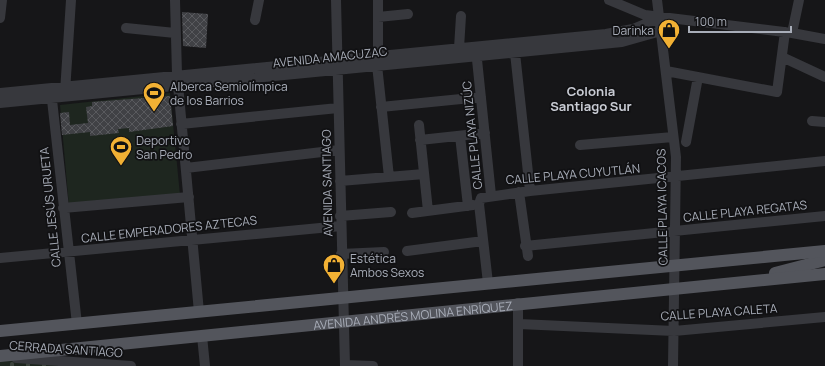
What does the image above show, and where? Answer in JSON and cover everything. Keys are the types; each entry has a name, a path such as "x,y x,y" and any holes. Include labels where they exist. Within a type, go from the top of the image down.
{"main road":[{"name":"AVENIDA ANDRÉS MOLINA ENRÍQUEZ","path":"0,331 825,251"},
{"path":"735,283 825,260"},
{"name":"AVENIDA ANDRÉS MOLINA ENRÍQUEZ","path":"0,356 518,303 825,274"}],"street":[{"path":"0,18 2,0"},
{"path":"65,91 71,0"},
{"path":"175,0 174,33 177,79 199,312"},
{"path":"255,20 259,0"},
{"name":"AVENIDA SANTIAGO","path":"336,0 340,221 345,366"},
{"path":"378,0 378,60 389,177"},
{"path":"609,0 645,15 659,18 788,33 825,39"},
{"name":"CALLE PLAYA ICACOS","path":"657,0 666,71 676,178 676,265 673,366"},
{"path":"666,71 777,92 782,57 799,0"},
{"path":"378,17 408,14"},
{"path":"459,48 461,16"},
{"name":"AVENIDA AMACUZAC","path":"0,93 65,91 177,79 337,65 475,46 620,32 646,25 659,18"},
{"path":"126,28 174,33"},
{"name":"AVENIDA AMACUZAC","path":"378,60 477,57 622,42 661,31"},
{"name":"CALLE PLAYA NIZÚC","path":"475,46 491,195 481,198 479,204 488,283"},
{"path":"515,53 530,191"},
{"path":"782,57 825,77"},
{"path":"686,142 698,77"},
{"name":"AVENIDA AMACUZAC","path":"0,102 51,92"},
{"name":"CALLE JESÚS URUETA","path":"51,92 77,324"},
{"path":"382,107 481,97"},
{"path":"181,124 338,108"},
{"path":"812,121 825,122"},
{"path":"419,125 428,211"},
{"path":"420,140 485,133"},
{"path":"460,136 468,206"},
{"path":"580,145 673,137"},
{"path":"186,168 339,150"},
{"name":"CALLE PLAYA CUYUTLÁN","path":"491,195 676,178 825,161"},
{"path":"340,181 424,174"},
{"name":"CALLE PLAYA REGATAS","path":"519,192 526,251 676,231 825,216"},
{"path":"63,208 189,197"},
{"path":"412,213 479,204"},
{"name":"CALLE EMPERADORES AZTECAS","path":"0,258 193,240 340,221 391,212"},
{"path":"407,251 483,241"},
{"path":"341,254 384,252"},
{"path":"518,303 518,366"},
{"name":"CALLE PLAYA CALETA","path":"519,324 674,331 825,317"},
{"path":"202,336 205,366"},
{"name":"CERRADA SANTIAGO","path":"0,356 131,366"},
{"path":"345,366 373,366"}],"green space":[{"name":"Deportivo San Pedro","path":"170,93 180,195 69,206 60,105"},
{"path":"0,359 105,366 0,366"}],"building":[{"path":"182,12 208,14 206,48 183,46"},
{"path":"170,96 173,126 129,132 129,128 118,129 119,133 90,136 90,132 62,135 60,113 69,112 70,125 88,123 86,107 92,106 92,102"}],"place":[{"name":"Darinka","path":"669,50"},
{"name":"Alberca Semiolímpica de los Barrios","path":"154,112"},
{"name":"Deportivo San Pedro","path":"121,166"},
{"name":"Estética Ambos Sexos","path":"334,284"}],"district":[{"name":"Colonia Santiago Sur","path":"591,98"}]}
